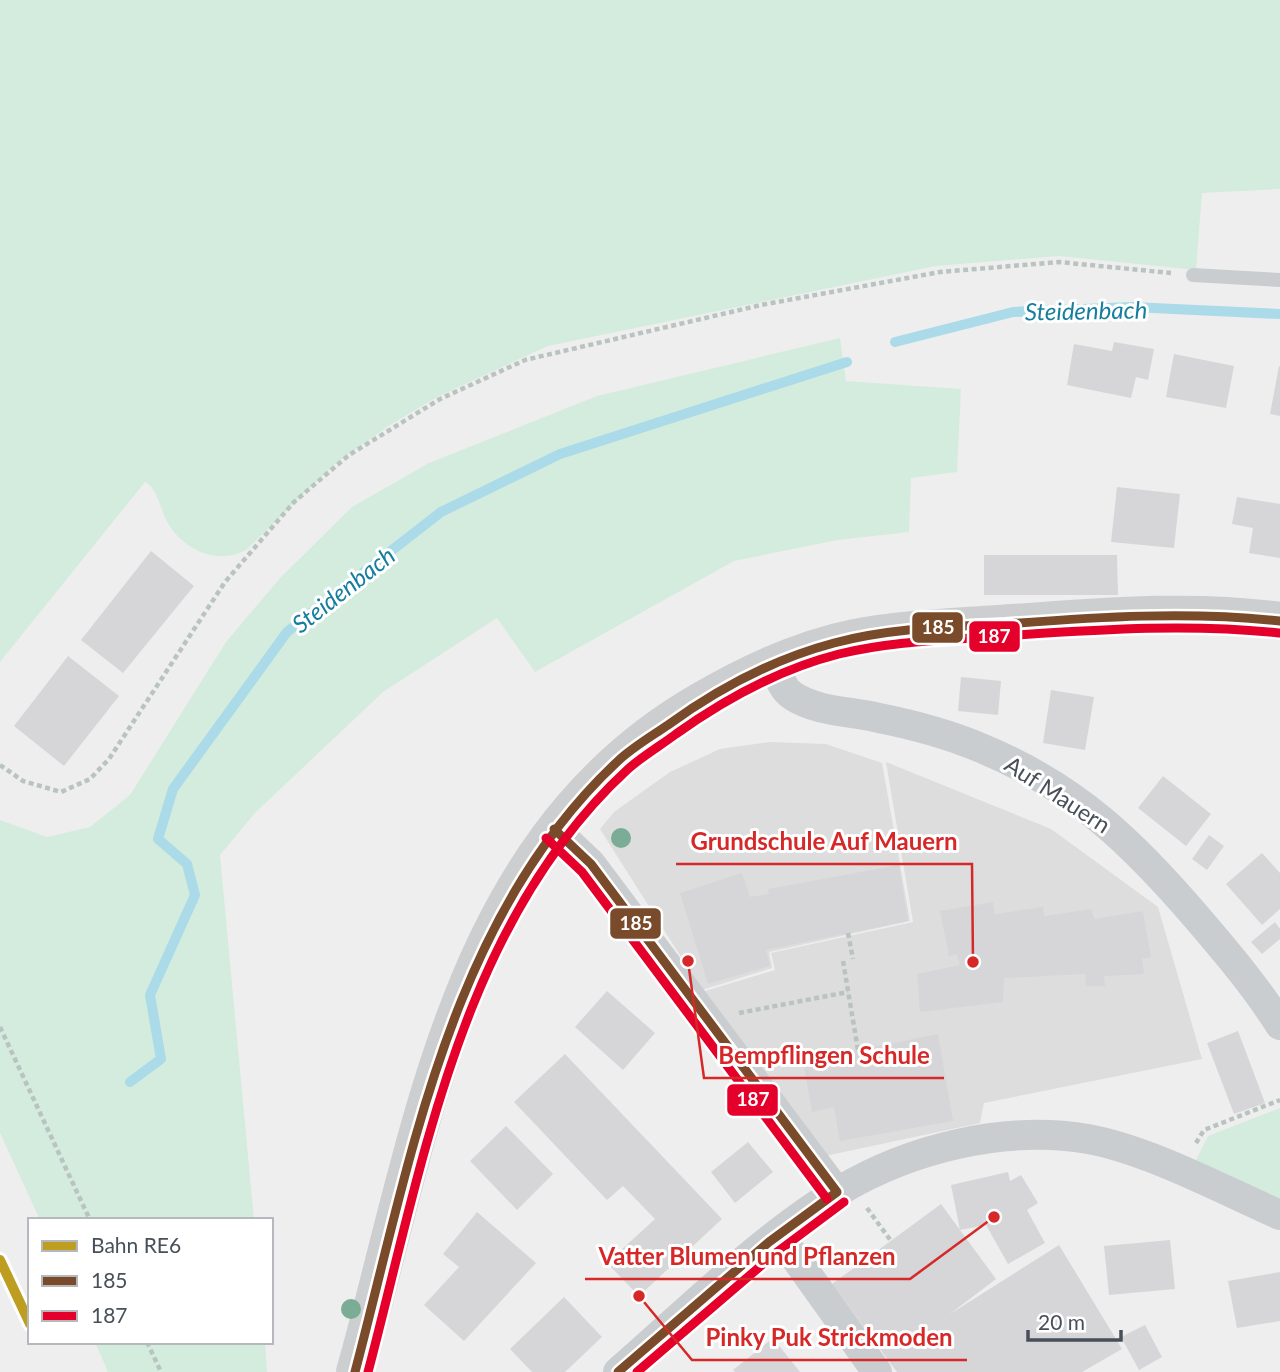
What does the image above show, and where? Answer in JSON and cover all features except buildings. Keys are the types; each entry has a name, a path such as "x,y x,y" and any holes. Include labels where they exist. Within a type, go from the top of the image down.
{"street":[{"path":"355,1372 416,1132 448,1034 501,912 554,828 606,772 643,740 704,699 774,664 812,649 852,639 930,628 1206,615 1280,621"},
{"name":"Auf Mauern","path":"774,664 789,694 807,703 909,725 982,748 1028,771 1092,812 1125,838 1169,885 1250,980 1280,1025"},
{"path":"554,828 591,864 707,1019 844,1188"},
{"path":"618,1372 779,1235 844,1188 885,1168 987,1138 1017,1136 1090,1140 1181,1172 1280,1215"},
{"path":"779,1235 877,1372"}],"lane":[{"path":"1193,275 1280,280"}],"path":[{"path":"0,765 23,781 61,792 90,779 108,759 225,582 294,502 349,455 383,434 440,399 525,360 761,305 940,272 1059,262 1193,275"},
{"path":"848,933 853,959"},
{"path":"843,961 858,1049"},
{"path":"707,1019 848,992"},
{"path":"0,1027 89,1218"},
{"path":"1181,1172 1204,1130 1280,1100"},
{"path":"844,1188 891,1241"},
{"path":"148,1344 161,1372"}],"shaded area":[{"path":"770,742 826,744 882,763 910,921 769,952 772,968 702,990 600,829 614,812 670,772 720,749"},
{"path":"886,762 1051,829 1158,907 1202,1059 984,1103 980,1123 825,1156 705,991 775,970 771,953 913,922"}],"green space":[{"path":"0,0 1280,0 1280,189 1202,193 1196,270 1059,256 936,266 548,346 439,396 390,425 336,463 246,550 236,554 214,556 184,542 169,525 156,495 145,482 0,662"},
{"path":"840,338 846,381 961,389 957,472 911,478 909,532 838,540 734,561 535,672 497,618 383,692 256,812 220,855 254,1218 39,1218 0,1133 0,820 47,837 90,827 130,795 226,642 280,578 352,507 429,463 597,396"},
{"path":"1280,1108 1280,1204 1192,1168 1208,1136"},
{"path":"96,1344 265,1344 267,1372 108,1372"}],"waterway":[{"name":"Steidenbach","path":"895,342 1013,312 1132,307 1280,314"},
{"name":"Steidenbach","path":"130,1082 161,1059 150,995 195,895 187,864 158,839 173,789 287,632 441,512 560,454 847,362"}],"rail line":[{"name":"RE6","path":"0,1260 28,1320"}],"transit line":[{"name":"185","path":"355,1372 419,1127 445,1046 476,967 514,892 561,823 618,761 636,746 748,676 790,657 855,638 919,629 1108,617 1211,616 1280,621"},
{"name":"187","path":"368,1372 430,1130 456,1050 487,973 524,899 570,831 632,765 695,721 754,686 817,660 839,654 920,642 1105,630 1209,628 1279,633"},
{"name":"185","path":"554,829 591,864 837,1192"},
{"name":"187","path":"546,838 582,872 827,1199"},
{"name":"185","path":"618,1372 769,1242 837,1192"},
{"name":"187","path":"637,1372 777,1252 844,1202"}],"place":[{"name":"Bempflingen Schule","path":"688,961"},
{"name":"Grundschule Auf Mauern","path":"973,962"},
{"name":"Vatter Blumen und Pflanzen","path":"994,1217"},
{"name":"Pinky Puk Strickmoden","path":"639,1296"}]}
